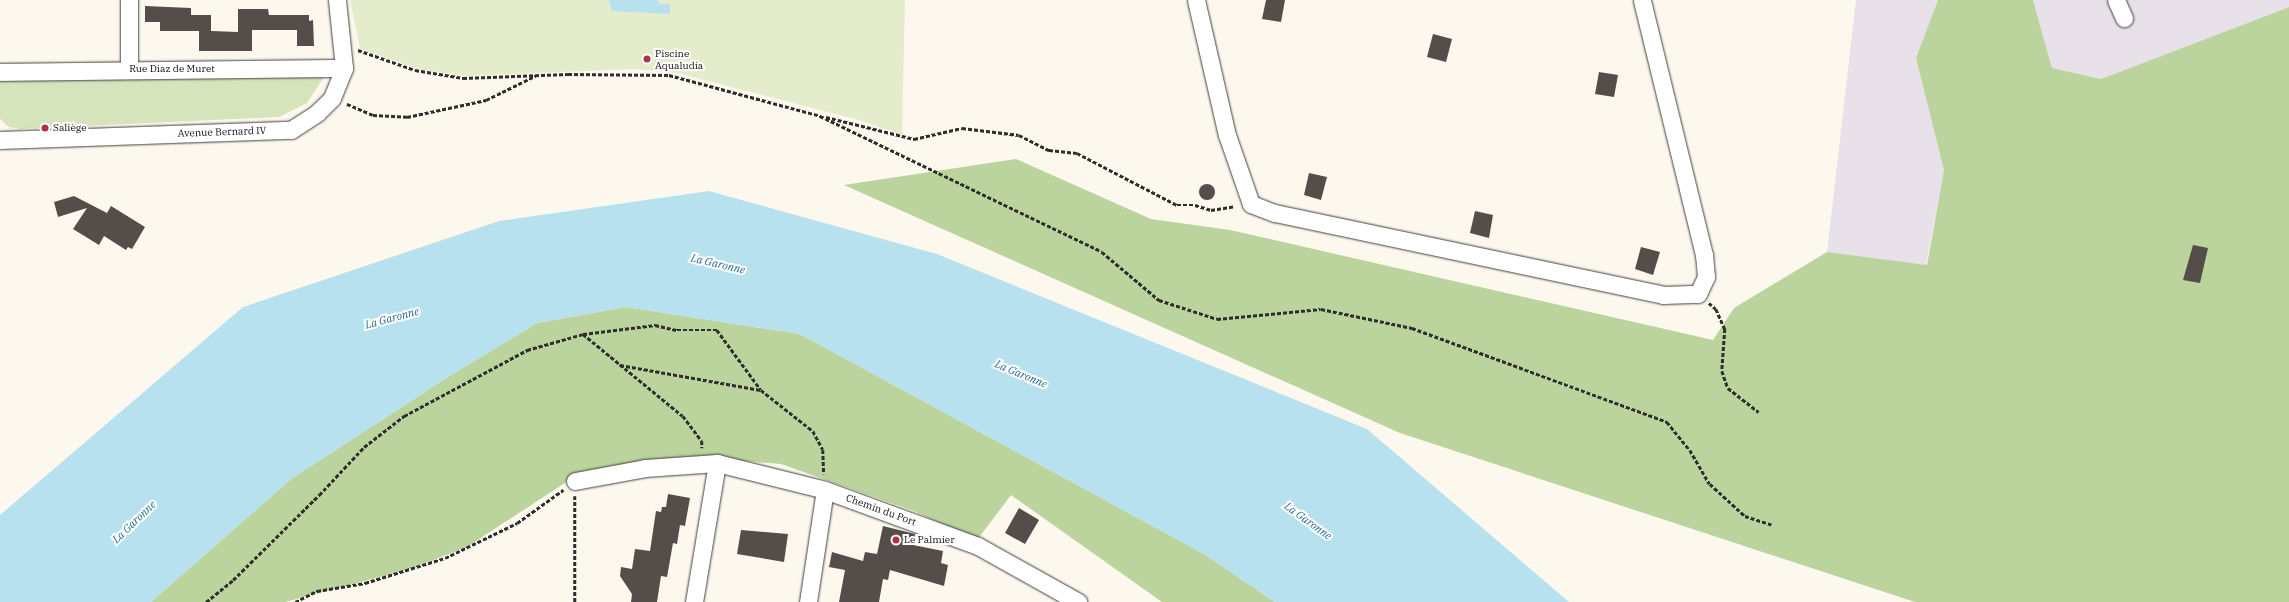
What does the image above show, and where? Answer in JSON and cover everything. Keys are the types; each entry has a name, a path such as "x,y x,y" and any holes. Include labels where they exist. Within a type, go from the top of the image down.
{"street":[{"path":"129,0 129,69"},
{"name":"Avenue Bernard IV","path":"0,140 291,130 317,113 332,98 344,68 337,0"},
{"path":"1196,0 1227,135 1252,204 1275,212 1663,295 1698,294 1706,277 1704,255 1642,0"},
{"path":"2116,0 2124,18"},
{"name":"Rue Diaz de Muret","path":"0,72 129,69 344,68"},
{"path":"694,602 710,463"},
{"name":"Chemin du Port","path":"575,481 645,468 710,463 825,490 978,546 1078,602"},
{"path":"808,602 825,490"}],"path":[{"path":"343,51 365,50 416,70 463,78 537,75 669,75 820,116 914,139 962,128 1019,135 1048,150 1077,153 1178,204 1196,205 1211,210 1252,204"},
{"path":"332,98 373,116 407,116 486,100 537,75"},
{"path":"820,116 1102,252 1159,300 1217,319 1321,309 1412,328 1667,422 1690,450 1710,484 1745,516 1772,525"},
{"path":"1698,294 1716,309 1725,330 1722,372 1728,388 1759,412"},
{"path":"206,602 319,495 364,447 404,416 527,350 583,334 655,325 677,330 710,328 717,330 761,390 813,431 823,450 825,490"},
{"path":"583,334 618,365 683,416 702,441 710,463"},
{"path":"618,365 761,390"},
{"path":"295,602 317,591 365,583 445,558 517,523 575,481"},
{"path":"575,481 575,602"}],"shaded area":[{"path":"1856,0 1938,0 1916,58 1944,170 1926,265 1827,252"},
{"path":"2033,0 2289,0 2289,7 2101,79 2052,68"}],"green space":[{"name":"Piscine Aqualudia","path":"350,0 905,0 902,135 859,120 677,73 633,69 467,76 422,70 360,49"},
{"path":"1938,0 2033,0 2052,68 2101,79 2289,7 2289,602 1915,602 1400,433 844,185 1016,159 1151,219 1230,230 1713,340 1734,308 1827,252 1927,265 1944,170 1916,58"},
{"path":"324,77 307,103 279,117 21,129 9,127 0,119 0,79"},
{"path":"626,307 800,334 1204,554 1275,602 1162,602 1011,495 977,540 914,511 781,464 691,457 577,475 467,547 410,569 285,602 151,602 291,479 451,375 537,323"}],"water":[{"path":"602,0 657,0 660,4 670,4 670,14 612,11 609,1"},
{"name":"La Garonne","path":"709,191 937,254 1367,429 1569,602 1275,602 1204,554 800,334 626,307 537,323 451,375 291,479 151,602 0,602 0,515 243,307 499,221"}],"building":[{"path":"1266,0 1285,0 1281,22 1262,19"},
{"path":"145,6 191,8 191,15 211,15 211,31 238,32 238,9 268,9 269,15 309,15 309,21 313,20 314,46 297,46 297,30 252,30 252,51 199,51 199,31 160,31 160,22 145,22"},
{"path":"1433,34 1452,39 1446,62 1427,57"},
{"path":"1599,72 1618,75 1614,97 1595,94"},
{"path":"1309,173 1327,177 1321,200 1304,195"},
{"path":"1204,184 1210,184 1215,189 1213,198 1210,200 1204,200 1199,195 1199,189"},
{"path":"74,196 107,213 111,206 145,227 132,249 128,247 126,250 104,236 99,245 73,229 87,208 58,217 54,202"},
{"path":"1475,211 1493,215 1489,238 1470,233"},
{"path":"2193,245 2208,248 2200,283 2183,280"},
{"path":"1641,247 1660,252 1653,275 1635,269"},
{"path":"668,494 690,498 685,526 680,525 677,544 673,543 667,577 661,576 657,602 631,602 632,594 620,576 621,567 632,569 635,549 650,551 656,511 661,512 662,507 666,507"},
{"path":"1019,508 1039,520 1025,544 1005,533"},
{"path":"883,526 915,534 913,545 943,551 941,563 948,565 944,586 890,570 888,580 883,579 879,602 839,602 845,570 829,567 832,552 863,561 865,552 877,554"},
{"path":"741,530 788,534 784,562 737,554"}],"place":[{"name":"Piscine Aqualudia","path":"647,59"},
{"name":"Saliège","path":"45,128"},
{"name":"Le Palmier","path":"896,540"}]}
